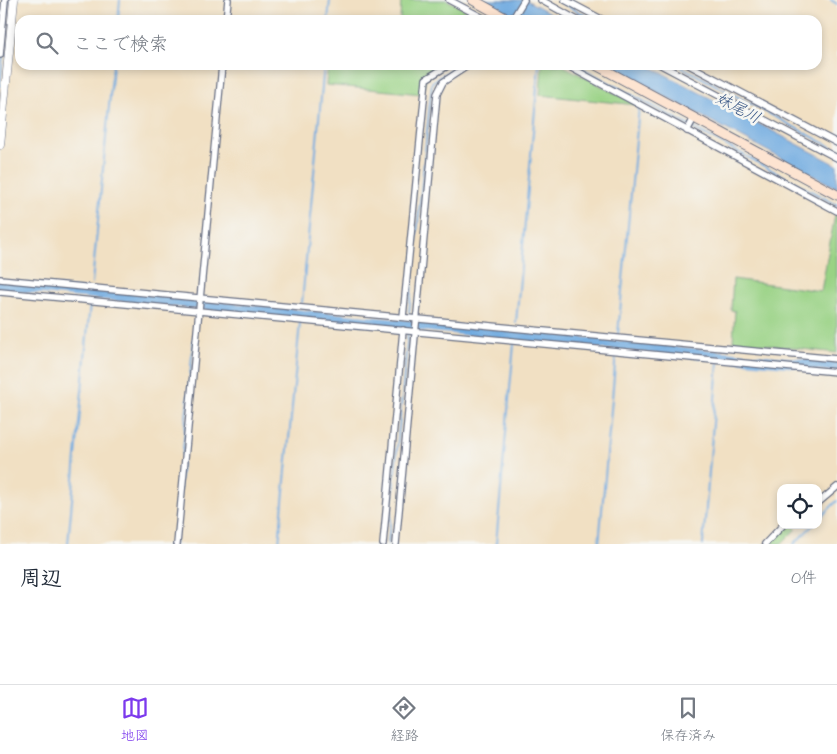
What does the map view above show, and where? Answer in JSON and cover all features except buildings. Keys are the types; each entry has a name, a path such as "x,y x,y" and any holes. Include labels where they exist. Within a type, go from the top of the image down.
{"main road":[{"path":"473,0 503,15"},
{"path":"604,70 690,125 837,195"}],"street":[{"path":"0,55 5,0"},
{"path":"0,145 14,0"},
{"path":"226,15 228,0"},
{"path":"450,0 478,15"},
{"path":"514,15 524,0"},
{"path":"541,0 568,15"},
{"path":"565,0 594,15"},
{"path":"177,544 222,70"},
{"path":"383,544 410,330 416,320 425,157 426,79 441,70"},
{"path":"403,318 425,157 438,89 443,82 461,70"},
{"path":"575,70 640,105 690,125 837,211"},
{"path":"670,70 837,158"},
{"path":"698,70 837,143"},
{"path":"0,279 94,289 410,330 621,340 837,359"},
{"path":"93,299 94,289"},
{"path":"0,292 200,304 305,316 403,318 518,335 837,372"},
{"path":"396,544 410,330"},
{"path":"620,349 621,340"},
{"path":"822,500 837,487"},
{"path":"765,544 780,529"}],"green space":[{"path":"401,0 447,0 476,15 400,15"},
{"path":"328,70 437,70 426,77 422,94 326,85"},
{"path":"542,70 571,70 637,105 540,95"},
{"path":"835,215 837,216 837,353 733,341 735,311 731,310 733,279 821,291"},
{"path":"783,529 796,529 781,544 768,544"}],"water":[{"path":"485,0 526,0 554,15 513,15"},
{"name":"妹尾川","path":"615,70 656,70 837,165 837,188"}],"waterway":[{"path":"0,87 8,0"},
{"path":"118,15 120,0"},
{"path":"328,15 330,0"},
{"path":"457,0 485,15"},
{"path":"557,0 585,15"},
{"path":"831,0 837,4"},
{"path":"92,283 113,70"},
{"path":"302,303 324,70"},
{"path":"409,313 432,82 450,70"},
{"path":"516,323 539,70"},
{"path":"585,70 837,205"},
{"path":"687,70 837,150"},
{"path":"618,334 639,107"},
{"path":"0,285 837,367"},
{"path":"91,297 92,292"},
{"path":"68,544 90,303"},
{"path":"279,544 301,312"},
{"path":"388,544 409,322"},
{"path":"514,338 515,333"},
{"path":"174,544 194,335"},
{"path":"617,343 617,348"},
{"path":"496,544 514,344"},
{"path":"599,544 616,354"},
{"path":"703,544 718,363"},
{"path":"822,516 837,501"},
{"path":"794,544 809,529"}]}
